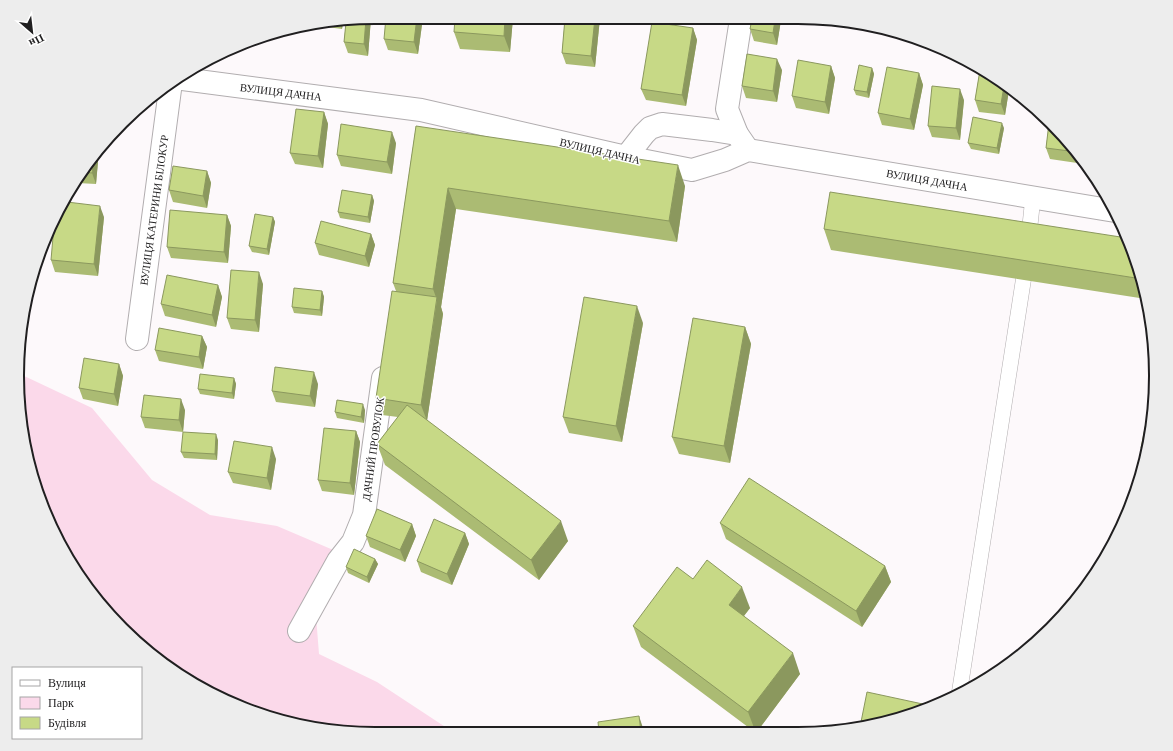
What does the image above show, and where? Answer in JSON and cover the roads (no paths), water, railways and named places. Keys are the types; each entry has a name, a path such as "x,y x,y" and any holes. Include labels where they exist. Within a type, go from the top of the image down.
{"street":[{"path":"740,24 727,109 742,142"},
{"name":"ВУЛИЦЯ ДАЧНА","path":"186,79 421,110 626,157 692,170 726,160 742,142 1107,210"},
{"name":"ВУЛИЦЯ КАТЕРИНИ БІЛОКУР","path":"136,339 170,91"},
{"path":"418,133 421,110"},
{"path":"626,157 650,128 662,124 712,130 742,142"},
{"name":"ДАЧНИЙ ПРОВУЛОК","path":"299,630 338,560 353,542 364,515 386,359"}],"lane":[{"path":"960,687 1026,263 1033,197"}]}
